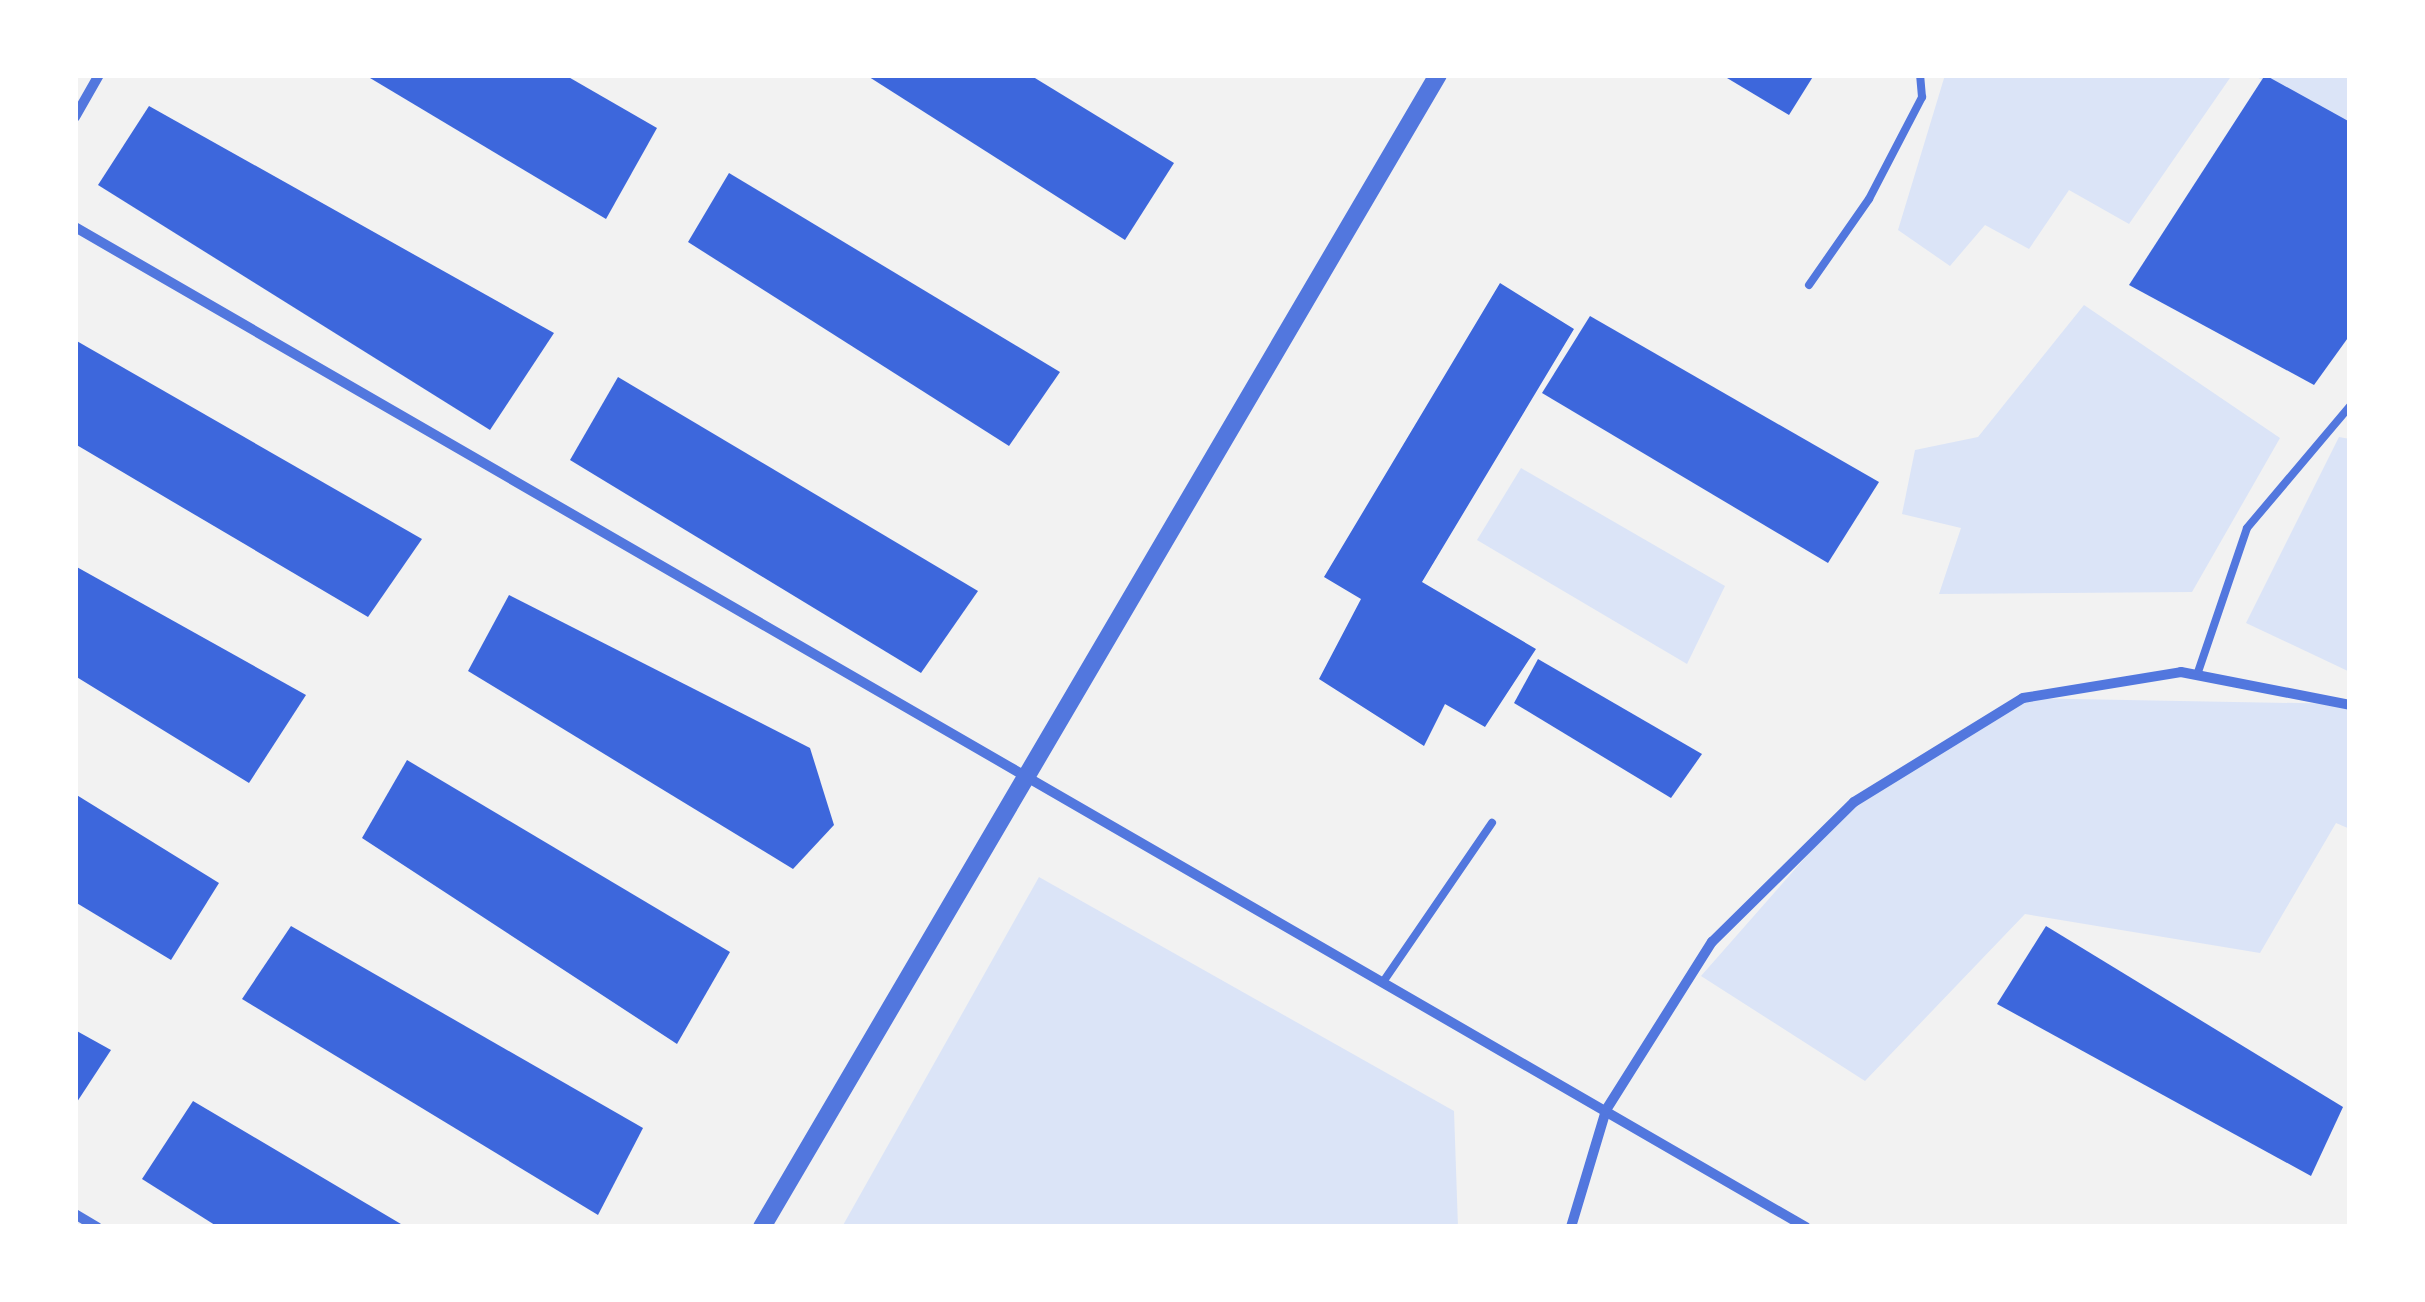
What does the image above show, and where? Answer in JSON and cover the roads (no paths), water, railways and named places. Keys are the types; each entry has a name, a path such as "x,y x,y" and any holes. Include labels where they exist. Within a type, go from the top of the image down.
{"street":[{"path":"75,117 99,75"},
{"path":"762,1227 1438,75"},
{"path":"75,227 1806,1227"},
{"path":"1571,1227 1606,1110 1712,942 1854,802 2023,698 2198,675 2350,706"},
{"path":"75,1214 98,1227"}],"lane":[{"path":"1809,285 1869,199 1922,97 1920,75"},
{"path":"2198,675 2247,528 2350,406"},
{"path":"1383,982 1492,822"}]}
